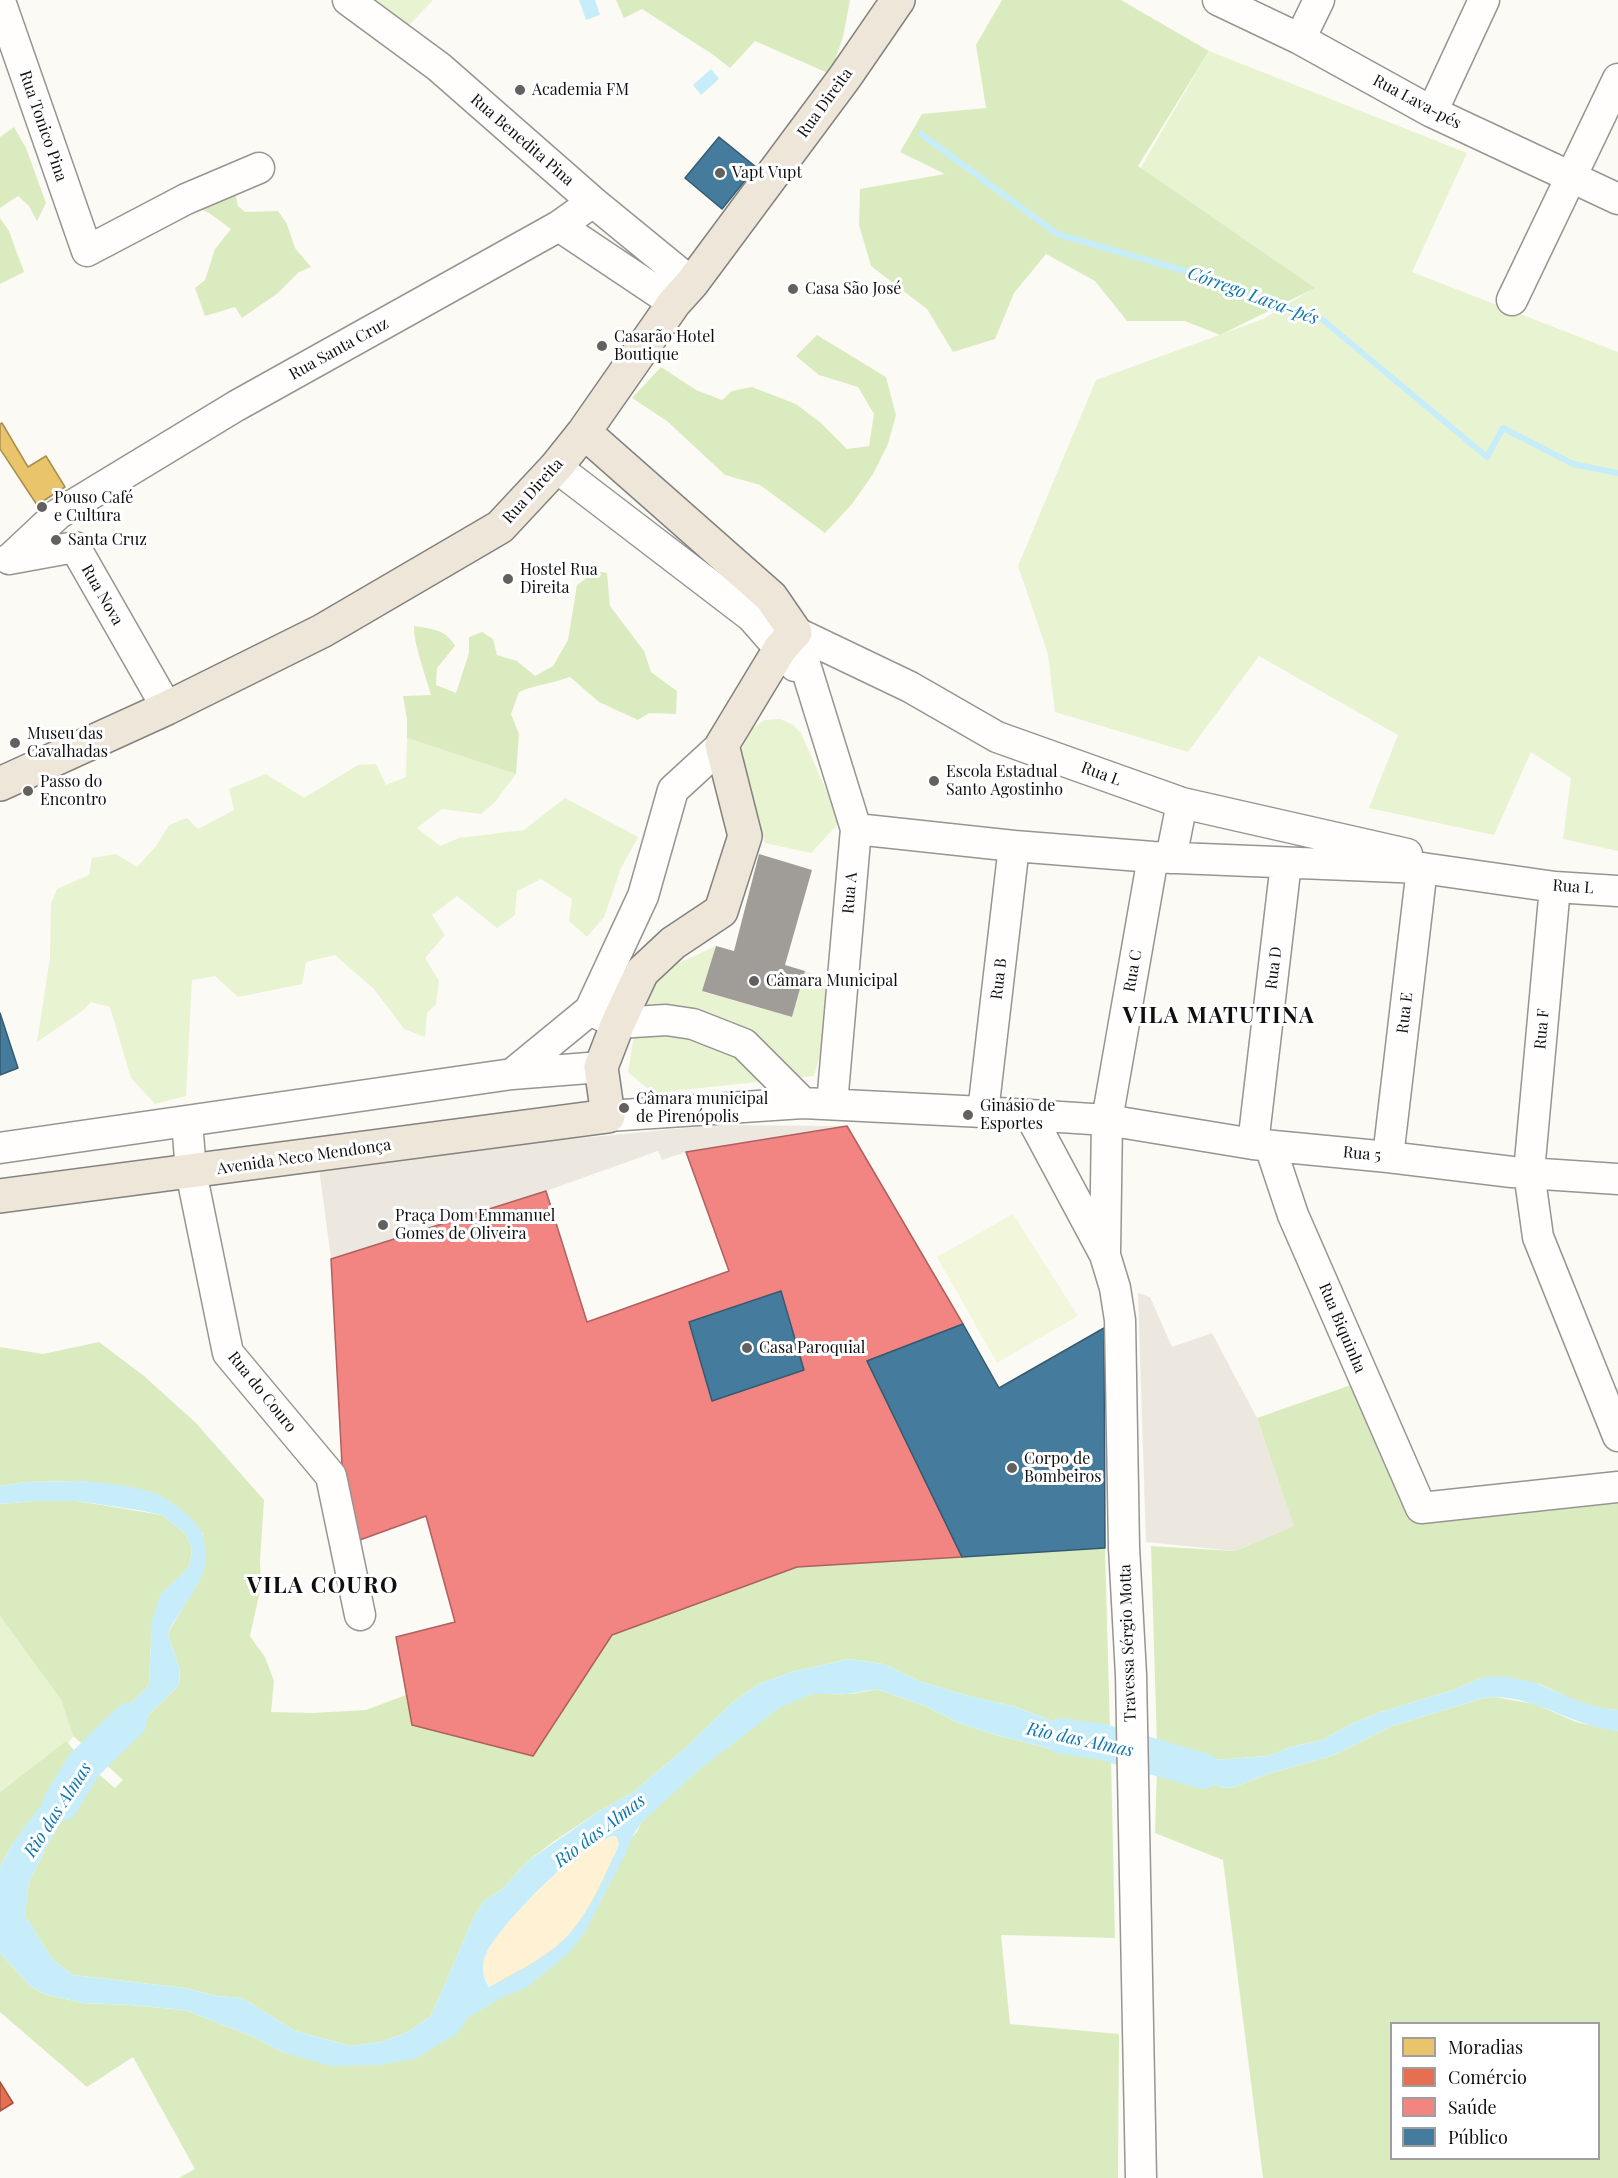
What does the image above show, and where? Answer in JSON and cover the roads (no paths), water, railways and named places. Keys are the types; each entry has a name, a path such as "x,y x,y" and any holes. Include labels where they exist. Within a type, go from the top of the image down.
{"main road":[{"name":"Rua Direita","path":"0,784 167,708 322,632 500,527 585,432 683,293 845,77 898,0"},
{"path":"585,432 771,597 788,641 722,745 745,836 721,912 673,943 642,972 604,1017 601,1067 608,1116"},
{"name":"Avenida Neco Mendonça","path":"0,1196 608,1116"}],"street":[{"name":"Rua Benedita Pina","path":"348,0 439,67 593,202 683,293"},
{"name":"Rua Lava-pés","path":"1218,0 1300,39 1432,112 1618,199"},
{"path":"1300,39 1319,0"},
{"path":"1432,112 1484,0"},
{"name":"Rua Tonico Pina","path":"0,1 87,250 186,199 259,168"},
{"path":"1512,300 1618,79"},
{"name":"Rua Santa Cruz","path":"5,560 58,514 236,406 559,226 593,202"},
{"path":"559,226 683,293"},
{"path":"556,467 752,617 788,641"},
{"path":"58,514 75,547"},
{"name":"Rua Nova","path":"5,560 75,547 167,708"},
{"name":"Rua A","path":"788,641 813,688 856,829 832,1104"},
{"name":"Rua L","path":"788,641 910,687 997,737 1182,803 1404,853 1414,857 1422,868"},
{"path":"604,1017 643,896 673,790 722,745"},
{"name":"Rua C","path":"1105,1255 1107,1120 1162,858 1182,803"},
{"name":"Rua L","path":"856,829 1014,846 1162,858 1422,868 1555,887 1618,891"},
{"name":"Rua B","path":"983,1112 1014,846"},
{"name":"Rua D","path":"1261,1145 1286,863"},
{"name":"Rua E","path":"1388,1157 1422,868"},
{"name":"Rua F","path":"1529,1172 1555,887"},
{"path":"512,1074 604,1017 666,1020 693,1024 744,1044 803,1103"},
{"path":"0,1148 512,1074 601,1067"},
{"name":"Rua 5","path":"608,1116 803,1103 983,1112 1107,1120 1261,1145 1618,1179"},
{"path":"1030,1115 1105,1255"},
{"name":"Rua do Couro","path":"187,1121 191,1172 228,1353 331,1476 360,1615"},
{"name":"Rua Biquinha","path":"1261,1145 1421,1508 1618,1487"},
{"path":"1529,1172 1538,1237 1618,1436"},
{"name":"Travessa Sérgio Motta","path":"1105,1255 1120,1320 1124,1547 1131,1680 1132,1834 1141,2178"}],"water":[{"path":"579,0 595,0 600,15 586,20"},
{"path":"711,69 719,79 701,95 693,85"},
{"path":"80,1481 131,1487 163,1497 186,1514 198,1527 203,1536 205,1548 203,1572 168,1633 180,1671 179,1685 102,1761 87,1748 149,1685 152,1621 160,1595 189,1567 192,1550 186,1534 162,1515 77,1501 0,1504 0,1486 28,1482"},
{"path":"849,1659 883,1664 922,1682 1016,1707 1055,1722 1110,1731 1111,1757 1074,1755 996,1735 959,1723 925,1706 877,1689 847,1694 812,1694 781,1707 700,1769 641,1823 583,1935 568,1954 526,1988 505,1996 468,2018 458,2033 415,2059 379,2065 331,2066 285,2053 249,2035 185,2010 83,2003 44,1994 30,1986 0,1953 0,1867 11,1846 81,1754 95,1771 90,1783 51,1838 29,1882 25,1915 52,1959 73,1975 185,1988 217,1996 242,1998 295,2031 351,2046 381,2042 408,2032 431,2016 473,1919 483,1902 502,1889 528,1861 601,1810 632,1793 682,1751 733,1702 759,1684 792,1672","holes":["616,1836 619,1844 592,1902 570,1933 543,1957 489,1987 483,1970 485,1956 509,1922 526,1903 545,1883 584,1850 602,1840"]},
{"path":"1499,1676 1521,1679 1588,1704 1618,1710 1618,1731 1584,1723 1519,1700 1484,1698 1392,1726 1334,1755 1268,1774 1234,1787 1224,1788 1202,1779 1171,1775 1157,1768 1157,1747 1214,1760 1268,1756 1291,1747 1322,1740 1351,1724 1381,1712 1453,1690 1482,1678"}],"waterway":[{"name":"Córrego Lava-pés","path":"921,134 1057,234 1185,271 1323,320 1487,457 1503,428 1573,464 1618,473"},
{"name":"Rio das Almas","path":"61,1803 84,1765 129,1721"},
{"name":"Rio das Almas","path":"1062,1736 1103,1742 1203,1771"}],"place":[{"name":"Academia FM","path":"520,90"},
{"name":"Vapt Vupt","path":"720,173"},
{"name":"Casa São José","path":"793,289"},
{"name":"Casarão Hotel Boutique","path":"602,346"},
{"name":"Pouso Café e Cultura","path":"42,507"},
{"name":"Santa Cruz","path":"56,540"},
{"name":"Hostel Rua Direita","path":"508,579"},
{"name":"Museu das Cavalhadas","path":"15,743"},
{"name":"Escola Estadual Santo Agostinho","path":"934,781"},
{"name":"Passo do Encontro","path":"28,791"},
{"name":"Câmara Municipal","path":"754,981"},
{"name":"Câmara municipal de Pirenópolis","path":"624,1108"},
{"name":"Ginásio de Esportes","path":"968,1115"},
{"name":"Praça Dom Emmanuel Gomes de Oliveira","path":"383,1225"},
{"name":"Casa Paroquial","path":"747,1348"},
{"name":"Corpo de Bombeiros","path":"1012,1468"}],"district":[{"name":"VILA MATUTINA","path":"1219,1016"},
{"name":"VILA COURO","path":"323,1586"}]}
